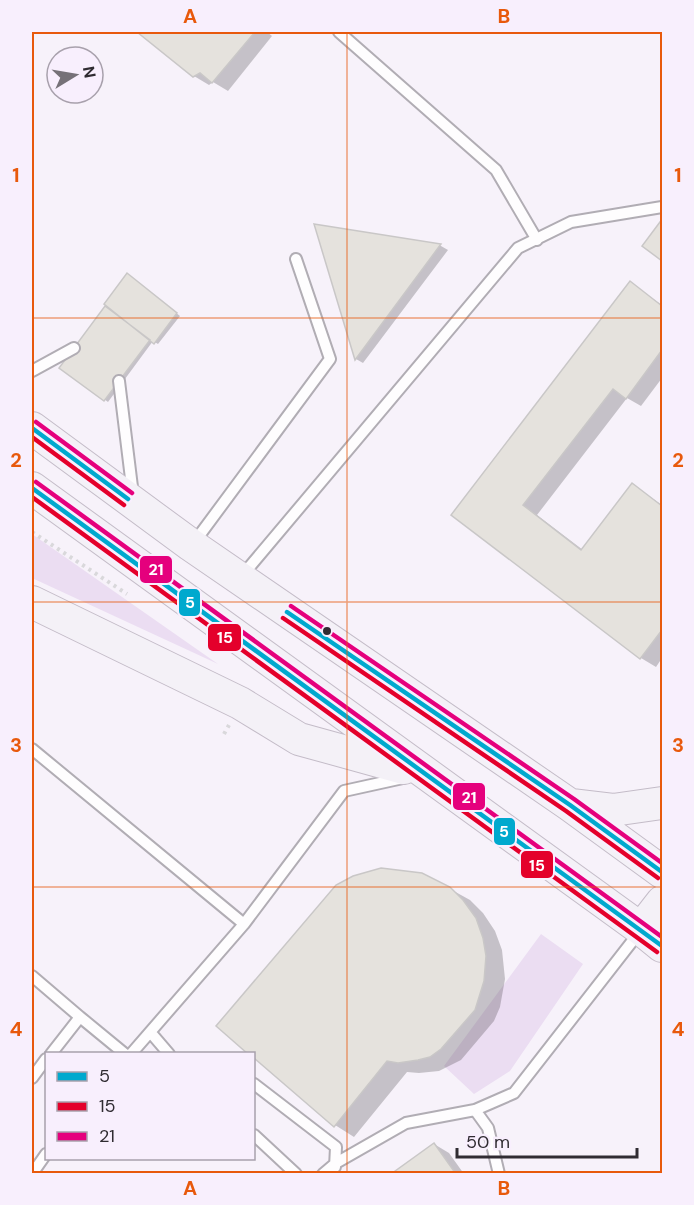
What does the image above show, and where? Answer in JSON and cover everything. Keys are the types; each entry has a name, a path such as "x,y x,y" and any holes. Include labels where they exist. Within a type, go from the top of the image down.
{"main road":[{"path":"32,428 239,579 570,805 663,872"},
{"path":"32,488 652,938 663,902"},
{"path":"32,602 240,703 299,739 424,773"},
{"path":"570,805 613,810 663,803"}],"lane":[{"path":"339,32 496,170 537,240"},
{"path":"239,579 518,248 571,222 663,207"},
{"path":"191,545 330,359 296,259"},
{"path":"32,371 74,348"},
{"path":"119,381 134,504"},
{"path":"32,749 244,924"},
{"path":"132,1052 244,924 344,791 424,773"},
{"path":"322,1173 335,1168 406,1123 475,1110 514,1094 652,938"},
{"path":"32,976 124,1052"},
{"path":"52,1052 80,1017"},
{"path":"151,1033 168,1052"},
{"path":"32,1078 45,1060"},
{"path":"255,1085 336,1147 335,1168"},
{"path":"475,1110 488,1128 499,1173"},
{"path":"255,1136 296,1173"},
{"path":"32,1173 45,1155"}],"path":[{"path":"32,532 128,594"},
{"path":"224,734 240,703"}],"shaded area":[{"path":"32,534 218,664 32,578"},
{"path":"541,934 583,964 510,1071 474,1094 444,1066"}],"building":[{"path":"137,32 255,32 212,83 200,73 193,77"},
{"path":"660,222 662,224 662,261 642,246"},
{"path":"314,224 441,244 355,360"},
{"path":"127,273 177,313 154,344 104,304"},
{"path":"630,281 662,306 662,350 626,399 613,389 523,505 581,550 632,483 662,506 662,630 640,659 451,515"},
{"path":"105,306 150,340 104,401 59,368"},
{"path":"381,868 422,873 450,887 476,918 486,956 484,981 475,1010 441,1049 430,1057 418,1060 398,1063 387,1061 334,1127 255,1059 255,1052 246,1052 216,1026 336,885 353,876"},
{"path":"434,1143 456,1174 391,1174"}],"transit line":[{"name":"21","path":"36,422 132,493"},
{"name":"5","path":"32,428 128,499"},
{"name":"15","path":"32,437 124,505"},
{"name":"21","path":"36,482 662,937"},
{"name":"5","path":"32,488 662,946"},
{"name":"15","path":"32,497 657,952"},
{"name":"21","path":"291,606 574,799 662,863"},
{"name":"5","path":"287,612 570,805 662,872"},
{"name":"15","path":"283,618 566,811 658,878"}]}
